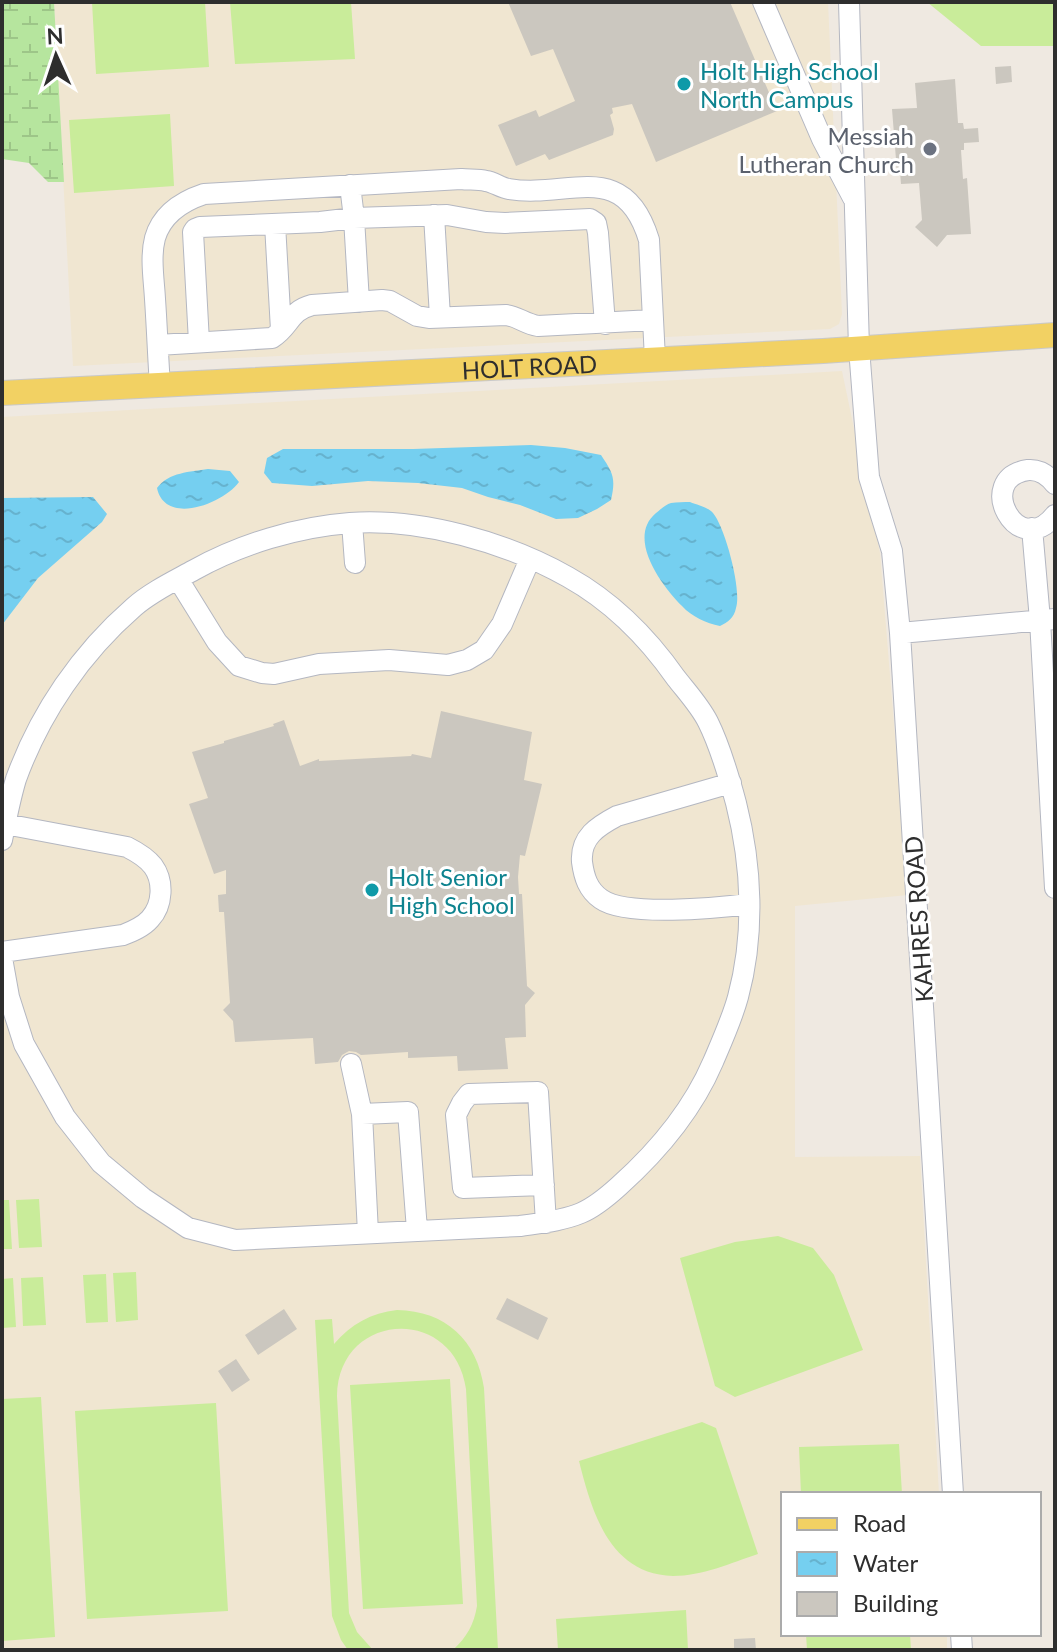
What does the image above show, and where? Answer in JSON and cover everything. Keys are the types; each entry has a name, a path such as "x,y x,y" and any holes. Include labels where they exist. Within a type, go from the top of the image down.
{"main road":[{"name":"HOLT ROAD","path":"2,393 1055,335"}],"street":[{"path":"763,2 822,139 855,201"},
{"name":"KAHRES ROAD","path":"849,2 859,348 869,477 892,551 900,633 953,1492"},
{"path":"160,386 153,264 155,238 169,215 179,205 204,194 350,185 461,179 487,181 508,189 585,186 604,188 620,195 634,207 643,221 649,240 655,359"},
{"path":"350,185 359,302"},
{"path":"434,215 440,317"},
{"path":"199,342 195,229 354,218 434,215 486,222 590,219 596,223 598,233 605,324"},
{"path":"275,224 281,330"},
{"path":"158,345 272,338 303,307 359,302 390,301 417,316 506,315 538,326 653,320"},
{"path":"1055,484 1050,476 1033,470 1024,471 1010,479 1002,495 1004,511 1010,520 1021,527 1047,524 1055,515"},
{"path":"352,523 355,563"},
{"path":"2,952 123,935 151,919 161,895 154,867 127,847 4,832 16,781 38,728 69,677 97,643 136,605 178,579 221,556 270,538 317,527 352,523 446,531 530,559 569,577 600,599 641,634 707,720 731,783 743,831 748,870 748,945 738,997 707,1074 677,1124 641,1166 606,1197 582,1213 546,1223 235,1240 188,1228 143,1198 101,1163 65,1117 24,1044 9,997 2,958"},
{"path":"1032,528 1048,620 1055,888"},
{"path":"178,579 217,642 239,666 274,674 319,664 389,660 448,665 467,660 484,650 502,624 530,559"},
{"path":"900,633 1048,620"},
{"path":"731,783 617,816 601,825 587,838 582,856 584,876 592,891 603,901 620,907 711,908 749,904"},
{"path":"351,1064 362,1114 368,1233"},
{"path":"544,1185 463,1188 456,1115 469,1094 538,1092 544,1185 546,1223"},
{"path":"362,1114 408,1112 417,1230"}],"shaded area":[{"path":"54,2 828,2 842,314 839,324 830,329 73,366"},
{"path":"842,371 880,553 908,895 795,906 795,1157 920,1156 939,1492 781,1492 781,1636 947,1636 947,1650 2,1650 2,417"}],"green space":[{"path":"2,2 54,2 64,182 48,182 29,163 2,159"},
{"path":"92,2 205,2 209,67 96,74"},
{"path":"230,2 351,2 355,59 235,64"},
{"path":"927,2 1055,2 1055,46 981,46"},
{"path":"170,114 174,186 74,193 69,120"},
{"path":"39,1199 42,1247 19,1248 16,1200"},
{"path":"2,1200 9,1200 12,1249 2,1249"},
{"path":"778,1236 813,1248 834,1275 863,1350 735,1397 715,1386 680,1258 735,1242"},
{"path":"136,1272 138,1320 116,1322 113,1273"},
{"path":"106,1274 108,1322 86,1323 83,1275"},
{"path":"43,1277 46,1325 23,1326 21,1278"},
{"path":"13,1278 16,1327 2,1328 2,1279"},
{"path":"397,1310 415,1312 444,1322 466,1342 480,1371 484,1388 498,1650 453,1650 469,1630 477,1606 466,1389 457,1361 441,1342 420,1331 397,1329 375,1334 356,1347 342,1368 337,1396 349,1613 357,1632 373,1650 348,1650 332,1616 315,1320 332,1319 334,1344 362,1321"},
{"path":"450,1379 463,1604 363,1609 350,1385"},
{"path":"41,1397 55,1637 2,1641 2,1399"},
{"path":"216,1403 228,1611 87,1619 75,1411"},
{"path":"702,1422 716,1428 758,1554 695,1574 673,1576 651,1573 633,1564 607,1537 590,1500 579,1461"},
{"path":"899,1444 902,1492 801,1492 799,1447"},
{"path":"686,1610 688,1650 558,1650 556,1619"},
{"path":"806,1636 910,1636 911,1650 807,1650"}],"water":[{"path":"531,445 601,455 612,476 611,500 578,518 556,519 462,488 368,481 312,486 272,483 264,473 267,458 283,449"},
{"path":"208,469 230,471 239,482 221,498 195,508 182,509 162,500 157,488 162,483 180,474"},
{"path":"93,497 107,514 102,522 38,578 2,625 2,498"},
{"path":"690,502 713,513 731,559 737,588 736,608 730,619 720,626 700,619 682,606 665,587 646,548 648,523 656,513 669,504"}],"building":[{"name":"Holt High School North Campus","path":"508,2 730,2 777,111 656,162 632,104 612,108 613,135 549,160 545,154 516,166 498,125 536,110 539,117 575,101 553,49 531,56"},
{"path":"1011,66 1012,82 996,84 995,67"},
{"name":"Messiah Lutheran Church","path":"955,79 958,123 963,123 964,129 978,128 979,142 964,143 964,150 961,150 963,179 967,178 971,234 947,235 937,247 915,227 922,220 919,183 901,184 900,172 897,172 892,109 917,108 915,83"},
{"name":"Holt Senior High School","path":"441,711 532,732 524,780 542,784 525,856 520,855 518,877 519,894 522,894 527,986 535,993 525,1005 526,1037 505,1038 508,1069 458,1071 457,1056 408,1058 408,1052 361,1055 349,1051 338,1062 315,1064 313,1038 235,1042 233,1021 223,1010 230,1003 224,912 219,912 218,895 226,894 226,870 214,874 189,804 208,798 192,752 284,720 300,766 319,759 412,754 431,758"},
{"path":"507,1298 548,1318 538,1340 496,1319"},
{"path":"284,1309 297,1329 258,1355 245,1335"},
{"path":"236,1359 250,1380 232,1392 218,1371"},
{"path":"755,1638 756,1650 734,1650 734,1639"}],"place":[{"name":"Holt High School North Campus","path":"684,84"},
{"name":"Messiah Lutheran Church","path":"930,149"},
{"name":"Holt Senior High School","path":"372,890"}]}
